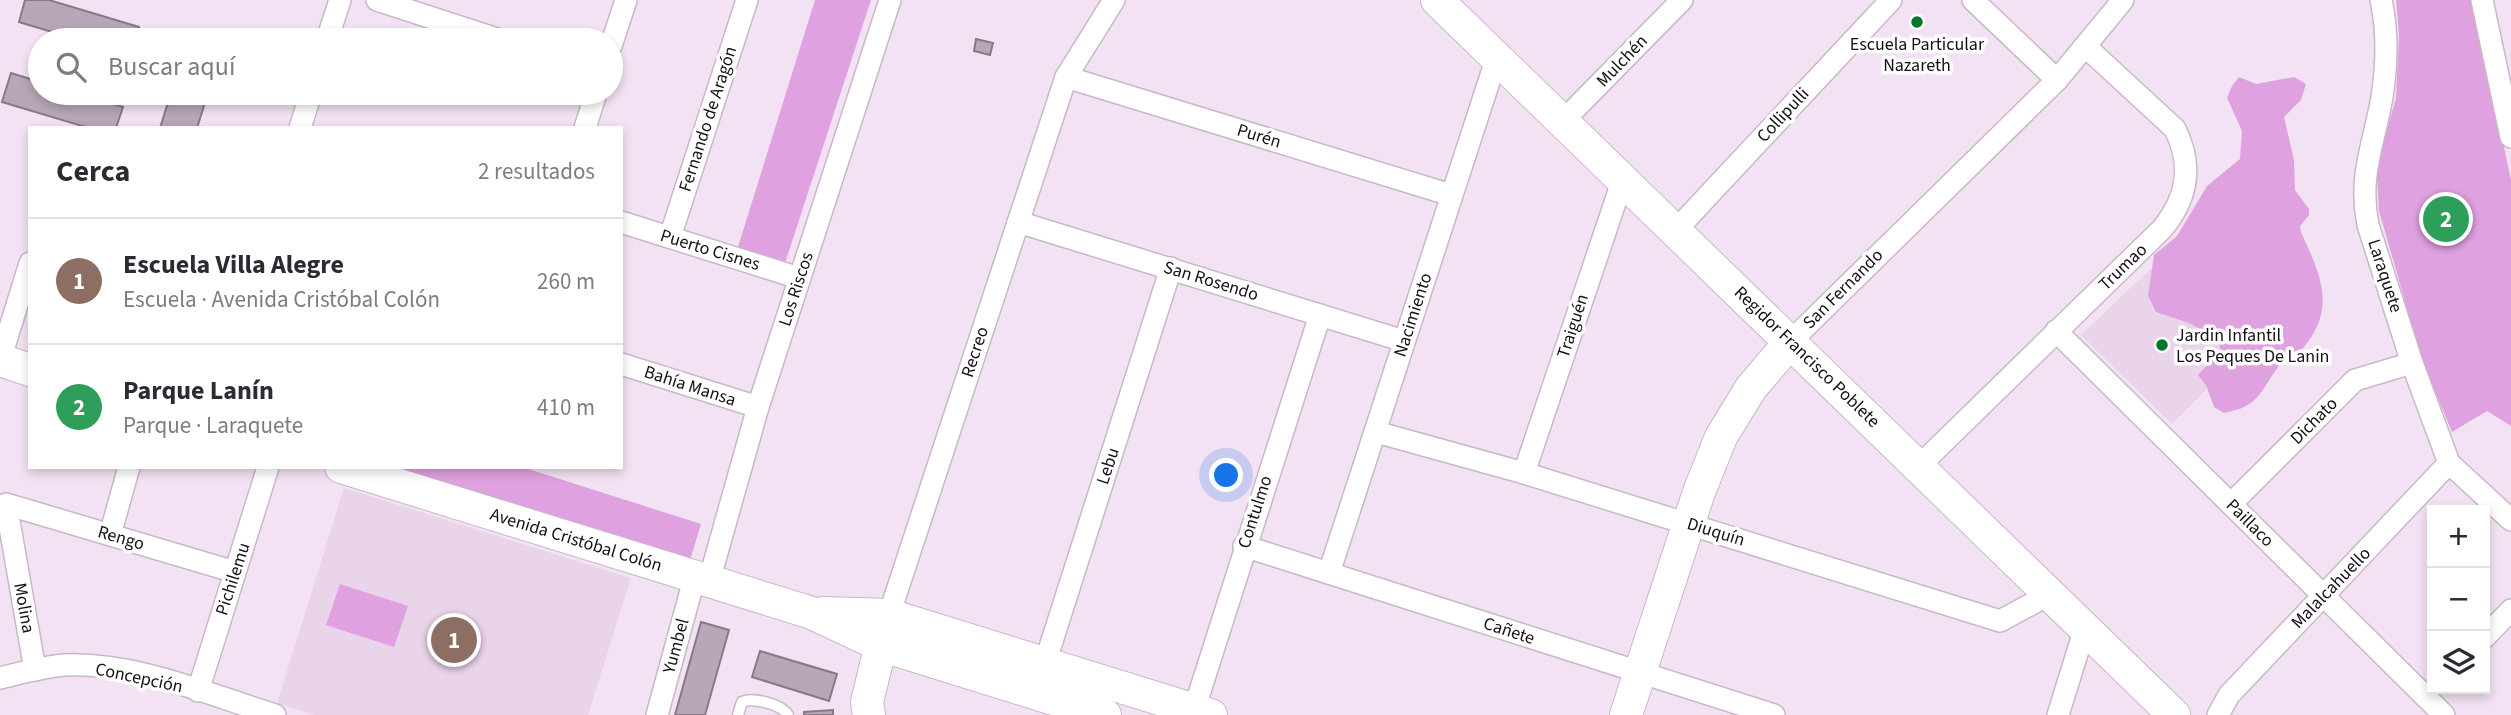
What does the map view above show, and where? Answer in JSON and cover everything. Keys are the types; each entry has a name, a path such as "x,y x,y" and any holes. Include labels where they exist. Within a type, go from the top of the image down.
{"street":[{"path":"331,28 340,0"},
{"path":"377,0 463,28"},
{"path":"617,28 626,0"},
{"name":"Fernando de Aragón","path":"670,237 747,0"},
{"name":"Los Riscos","path":"702,578 890,0"},
{"name":"Recreo","path":"869,715 867,702 889,615 1066,77 1114,0"},
{"name":"Regidor Francisco Poblete","path":"1437,0 2174,715"},
{"name":"Mulchén","path":"1563,121 1682,0"},
{"name":"Collipulli","path":"1676,230 1891,0"},
{"path":"1973,0 2057,80"},
{"name":"San Fernando","path":"1626,715 1688,524 1721,437 1751,388 1791,341 2057,80 2123,0"},
{"name":"Laraquete","path":"2381,0 2385,18 2385,74 2365,170 2364,206 2412,363 2449,463 2511,520"},
{"path":"2482,0 2506,90 2511,137"},
{"name":"Trumao","path":"1919,466 2172,217 2185,188 2187,173 2182,143 2175,129 2085,46"},
{"name":"Nacimiento","path":"1329,573 1497,57"},
{"name":"Purén","path":"1066,77 1451,195"},
{"path":"308,126 310,105"},
{"path":"586,126 592,105"},
{"name":"Traiguén","path":"1524,474 1623,179"},
{"name":"San Rosendo","path":"1018,222 1404,341"},
{"name":"Puerto Cisnes","path":"623,223 799,278"},
{"name":"Lebu","path":"1045,663 1171,268"},
{"path":"28,270 0,360 28,369"},
{"name":"Contulmo","path":"1203,713 1244,546 1320,315"},
{"name":"Paillaco","path":"2056,331 2323,596 2427,690"},
{"name":"Dichato","path":"2231,504 2355,380 2412,363"},
{"name":"Bahía Mansa","path":"623,365 758,407"},
{"name":"Diuquín","path":"1376,432 1524,474 2000,621 2050,594"},
{"name":"Malalcahuello","path":"2218,715 2230,695 2449,463"},
{"path":"110,535 128,469"},
{"name":"Pichilemu","path":"198,691 267,469"},
{"name":"Avenida Cristóbal Colón","path":"348,469 812,612 880,645 1105,715"},
{"name":"Rengo","path":"6,504 235,572"},
{"name":"Molina","path":"6,504 35,670"},
{"name":"Cañete","path":"1244,546 1774,715"},
{"name":"Yumbel","path":"657,715 702,578"},
{"path":"2490,632 2511,610"},
{"name":"Avenida Cristóbal Colón","path":"812,612 889,615 1203,713"},
{"path":"2058,715 2085,628"},
{"name":"Concepción","path":"0,678 65,665 113,668 275,715"},
{"name":"Paillaco","path":"2431,694 2444,715"}],"lane":[{"path":"738,715 742,702 748,699 782,708 788,715"}],"shaded area":[{"path":"815,0 871,0 784,266 737,250"},
{"path":"2396,0 2473,0 2511,180 2511,426 2487,411 2452,432 2422,360 2379,211 2377,175 2380,154 2396,98 2399,34"},
{"path":"2239,77 2256,84 2294,77 2306,84 2301,100 2284,117 2294,160 2295,190 2309,209 2309,215 2300,226 2301,232 2319,276 2323,304 2314,332 2304,347 2281,364 2252,402 2224,413 2214,407 2206,385 2198,375 2220,351 2220,340 2189,323 2156,312 2148,296 2154,255 2177,236 2207,186 2240,159 2242,131 2227,98"},
{"name":"Jardin Infantil Los Peques De Lanin","path":"2160,260 2241,355 2172,424 2081,335"},
{"path":"375,469 528,469 701,524 688,567"},
{"path":"344,488 631,578 588,715 316,715 277,703"},
{"path":"340,584 408,606 394,647 326,625"}],"building":[{"path":"25,0 49,0 139,27 39,28 19,22"},
{"path":"976,39 993,43 990,55 974,51"},
{"path":"11,73 28,78 28,105 123,107 117,126 82,126 2,102"},
{"path":"167,105 204,105 198,126 161,126"},
{"path":"701,622 729,630 705,715 675,715"},
{"path":"760,651 837,674 829,701 752,677"},
{"path":"833,710 833,715 804,715 804,712"}],"place":[{"name":"Escuela Particular Nazareth","path":"1917,22"},
{"name":"Parque Lanín","path":"2446,219"},
{"name":"Jardin Infantil Los Peques De Lanin","path":"2162,345"},
{"name":"Escuela Villa Alegre","path":"454,640"}]}
